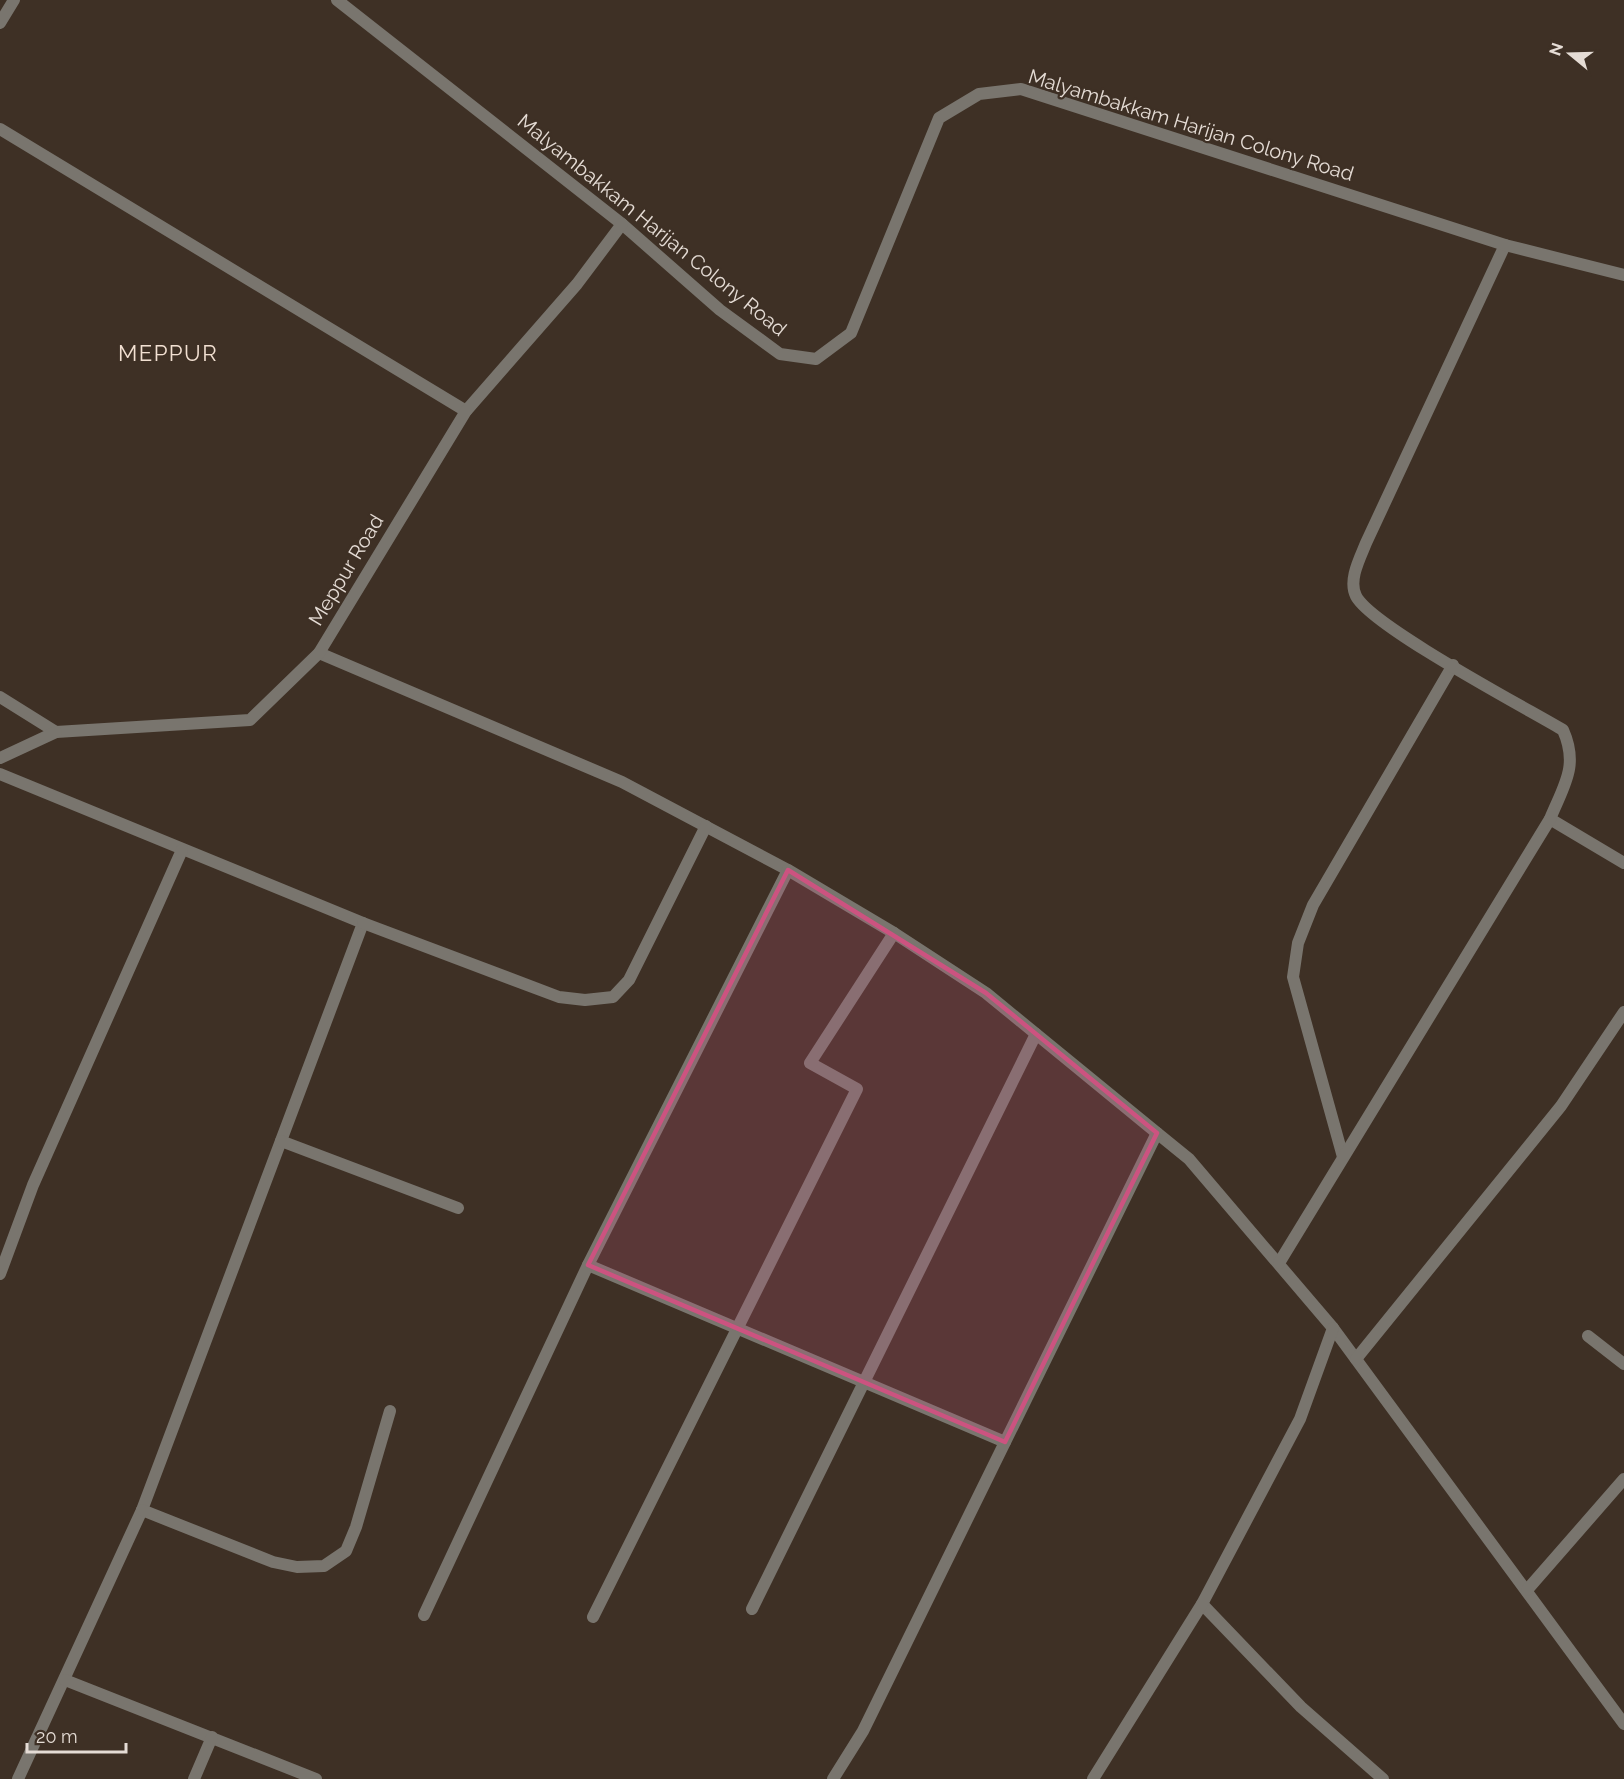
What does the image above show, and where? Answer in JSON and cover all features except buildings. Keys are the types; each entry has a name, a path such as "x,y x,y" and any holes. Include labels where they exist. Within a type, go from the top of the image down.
{"street":[{"path":"0,23 14,0"},
{"name":"Malyambakkam Harijan Colony Road","path":"337,0 622,224 720,310 780,354 816,359 851,333 939,118 979,94 1021,89 1505,245 1624,275"},
{"path":"0,129 466,411"},
{"name":"Meppur Road","path":"56,732 250,720 319,653 466,411 577,284 622,224"},
{"path":"1278,1263 1550,819 1572,768 1571,748 1563,730 1453,665 1370,612 1355,595 1355,570 1505,245"},
{"path":"319,653 622,782 788,870 894,933 986,993 1189,1159 1333,1328 1624,1724"},
{"path":"1343,1157 1293,977 1298,943 1313,905 1453,665"},
{"path":"0,697 56,732"},
{"path":"0,758 56,732"},
{"path":"0,774 363,923 558,997 585,1000 613,997 629,980 706,826"},
{"path":"1550,819 1624,863"},
{"path":"0,1274 38,1174 182,850"},
{"path":"424,1615 588,1265 788,870"},
{"path":"18,1779 142,1510 363,923"},
{"path":"594,1617 857,1089 810,1064 894,933"},
{"path":"1356,1359 1561,1106 1624,1011"},
{"path":"752,1609 1036,1034"},
{"path":"833,1779 863,1731 1157,1133"},
{"path":"281,1141 458,1208"},
{"path":"588,1265 1005,1443"},
{"path":"1093,1779 1202,1604 1300,1419 1333,1328"},
{"path":"1588,1336 1624,1364"},
{"path":"142,1510 273,1562 297,1567 324,1566 346,1551 356,1527 390,1411"},
{"path":"1527,1590 1624,1479"},
{"path":"1202,1604 1301,1707 1383,1779"},
{"path":"65,1680 316,1779"},
{"path":"194,1779 212,1737"}],"highlighted area":[{"path":"788,870 986,993 1157,1133 1005,1442 588,1265"}],"district":[{"name":"MEPPUR","path":"168,353"}]}
